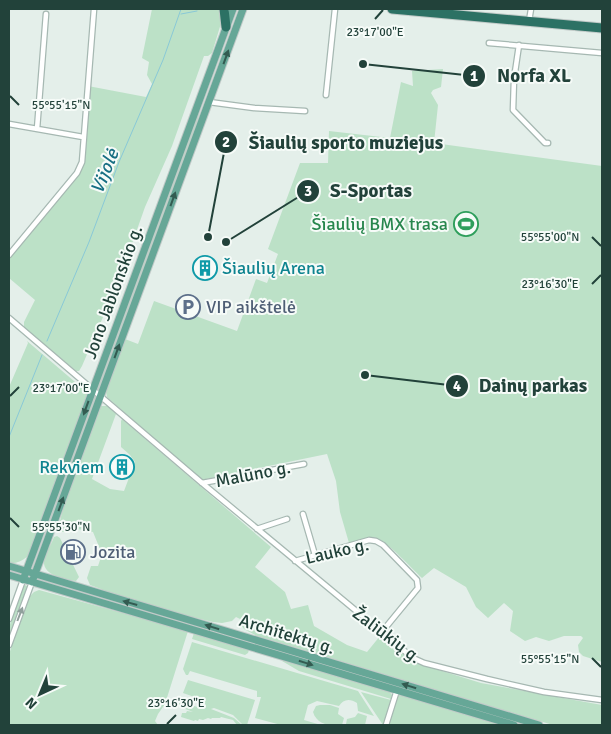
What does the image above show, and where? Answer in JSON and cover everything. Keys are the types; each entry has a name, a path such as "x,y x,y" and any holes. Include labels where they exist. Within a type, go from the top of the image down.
{"highway":[{"path":"224,9 226,27"},
{"path":"392,9 602,28"}],"main road":[{"name":"Jono Jablonskio g.","path":"23,580 233,9"},
{"name":"Jono Jablonskio g.","path":"32,582 243,9"},
{"path":"200,99 208,102"},
{"name":"Architektų g.","path":"9,566 81,592 461,706 514,725"},
{"name":"Architektų g.","path":"9,575 23,580 81,592"},
{"name":"Architektų g.","path":"337,669 397,690 539,725"}],"street":[{"path":"9,255 77,173 82,162 94,9"},
{"path":"326,95 336,9"},
{"path":"529,21 531,9"},
{"path":"37,129 46,14"},
{"path":"489,43 602,53"},
{"path":"519,45 514,79 513,110 544,143 548,143"},
{"path":"208,102 254,108 305,111"},
{"path":"9,124 83,137"},
{"name":"Žaliūkių g.","path":"9,318 202,483 412,658 424,664 544,692 602,700"},
{"name":"Malūno g.","path":"202,483 304,464"},
{"path":"304,514 315,555"},
{"path":"257,529 287,519"},
{"name":"Lauko g.","path":"295,561 369,540 383,545 417,580 417,590 381,632"},
{"path":"9,619 23,580"},
{"path":"9,645 32,582"},
{"path":"386,725 397,690"}],"green space":[{"path":"152,9 221,9 222,20 212,53 204,56 172,146 145,207 121,275 82,366 79,371 76,371 24,327 24,322 35,300 9,278 9,255 77,173 82,162 88,86 146,97 152,84 147,75 149,62 142,58"},
{"path":"443,69 441,87 433,90 431,93 438,105 434,143 602,166 602,662 583,656 579,652 578,645 583,638 581,636 564,636 549,641 536,637 525,641 510,631 513,611 504,603 488,618 476,607 466,587 434,568 422,578 394,550 377,538 367,538 349,543 340,512 336,481 327,454 201,480 107,397 106,392 125,339 138,344 154,301 237,331 256,279 267,283 278,254 268,249 300,163 328,163 329,131 390,138 401,82 413,86 412,71"},
{"path":"201,105 194,135 99,391 97,389"},
{"path":"27,341 88,393 28,556 19,562 9,563 9,387 28,343"},
{"path":"95,395 97,397 49,526 47,526 47,524"},
{"path":"101,406 108,406 116,414 92,479 110,489 124,491 135,462 121,447 122,419 271,547 255,567 285,592 291,609 308,605 314,626 347,645 367,652 380,636 416,663 481,683 602,705 602,725 553,725 257,636 244,629 239,622 240,619 236,617 232,621 213,622 108,594 90,585 87,578 91,566 98,566 102,554 93,532 79,530 61,532 60,523 63,508"},
{"path":"54,537 60,538 79,577 76,581 53,575 45,567 45,555"},
{"path":"26,585 27,587 9,637 9,627"},
{"path":"39,590 188,631 165,704 155,721 158,725 9,725 9,654 30,596"},
{"path":"165,616 334,666 335,668 163,617"},
{"path":"194,633 249,650 248,653 245,655 192,639"},
{"path":"192,642 358,691 374,716 358,711 357,703 349,700 339,706 317,701 308,705 304,720 321,725 281,725 255,718 261,697 257,697 257,691 190,671 186,675 183,669"},
{"path":"282,661 389,691 392,695 391,699 299,671"},
{"path":"188,680 255,700 247,725 243,725 233,715 214,708 211,709 234,718 242,725 237,725 233,720 221,717 194,721 181,717 182,713 187,711 193,712 178,706 180,702 201,708 203,700 183,693"},
{"path":"361,692 391,700 383,725"},
{"path":"400,694 503,725 388,725 397,696"},
{"path":"330,705 339,708 338,714 344,718 342,725 329,725 318,720 313,712 316,706"},
{"path":"358,713 367,716 365,725 346,724 347,719 355,717"}],"waterway":[{"name":"Vijolė","path":"47,341 89,242 119,162 163,60 181,9"},
{"path":"181,14 197,11"},
{"name":"Vijolė","path":"9,437 42,355"}],"place":[{"name":"Norfa XL","path":"363,64"},
{"name":"Šiaulių BMX trasa","path":"466,224"},
{"name":"Šiaulių sporto muziejus","path":"208,237"},
{"name":"S-Sportas","path":"226,242"},
{"name":"Šiaulių Arena","path":"205,268"},
{"name":"VIP aikštelė","path":"188,307"},
{"name":"Dainų parkas","path":"365,375"},
{"name":"Rekviem","path":"122,467"},
{"name":"Jozita","path":"73,552"}]}
